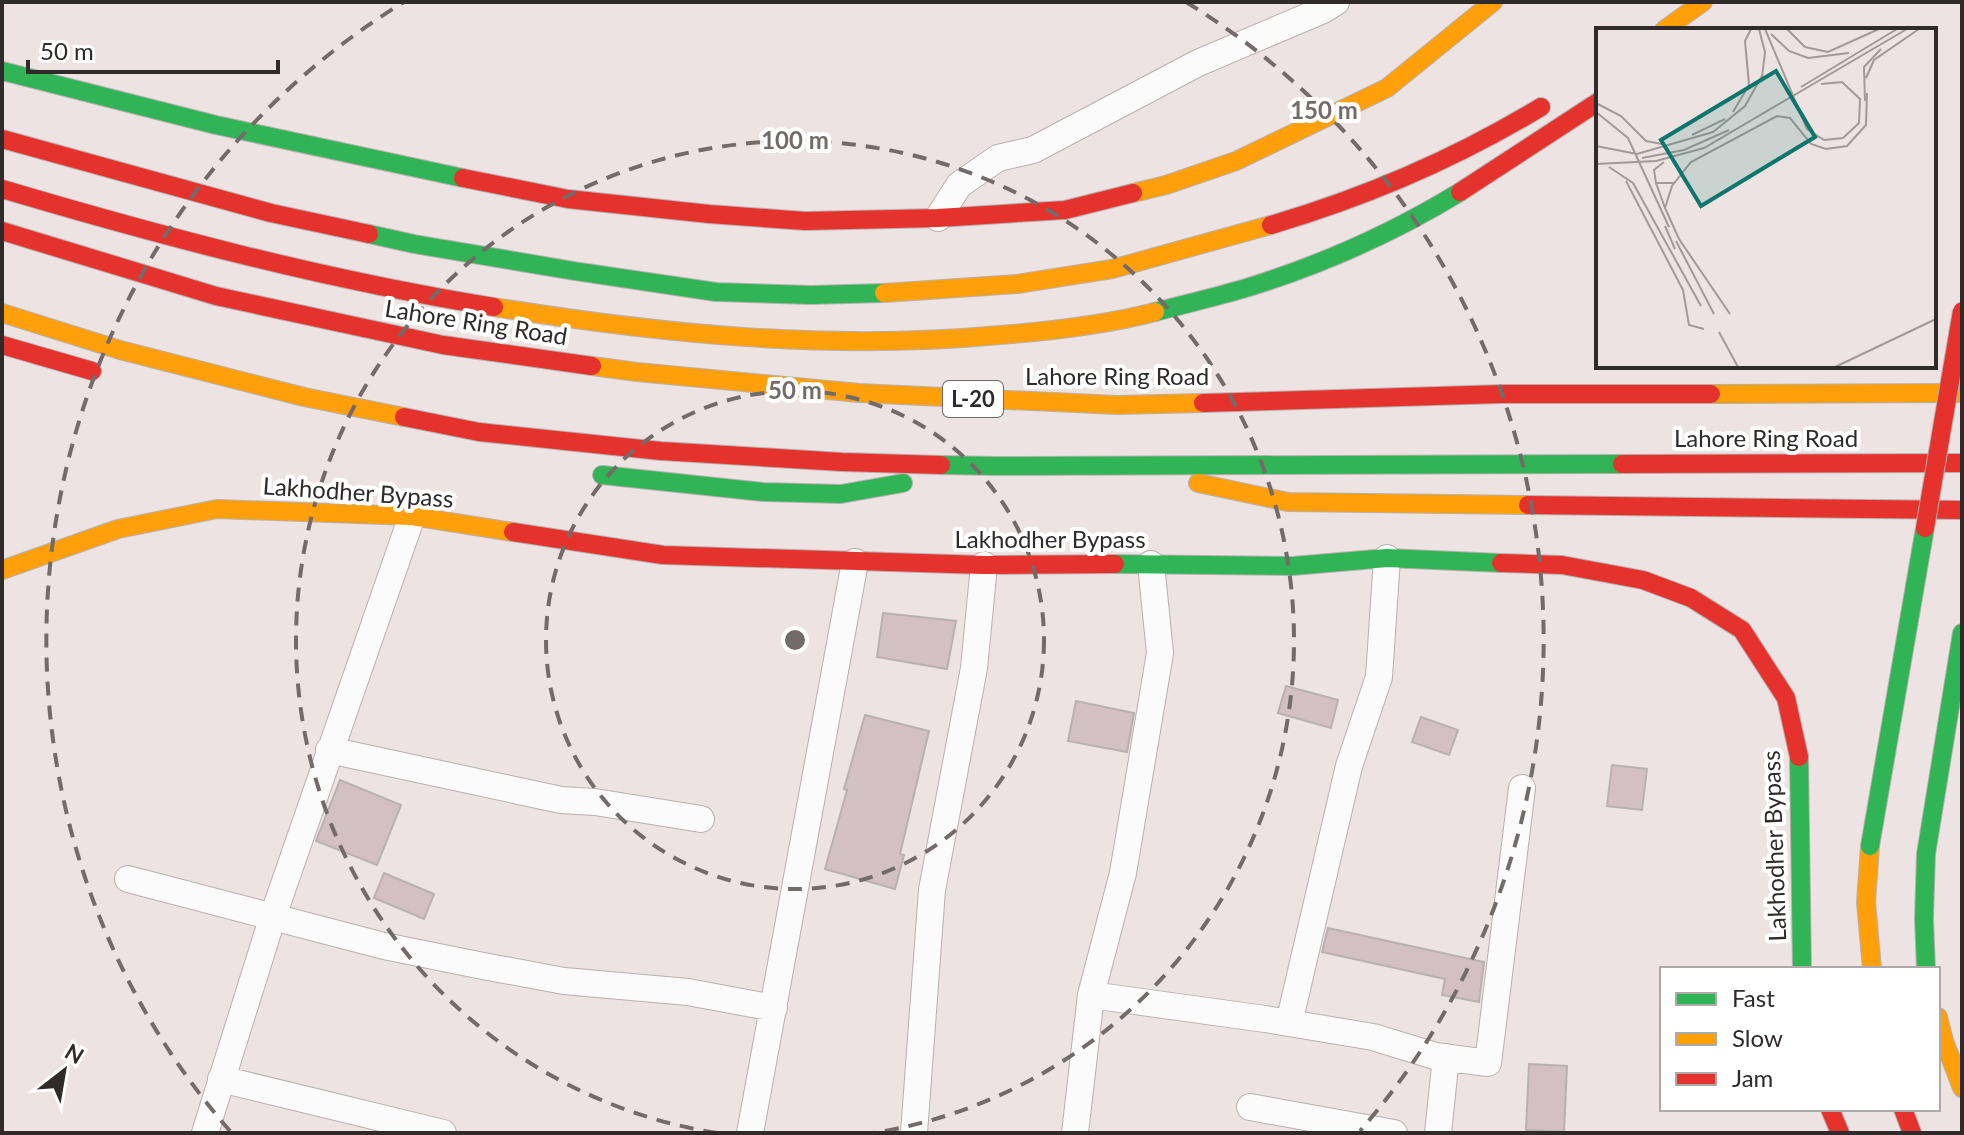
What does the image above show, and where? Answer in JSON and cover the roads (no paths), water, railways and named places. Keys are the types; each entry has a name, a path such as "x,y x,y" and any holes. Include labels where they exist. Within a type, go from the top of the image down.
{"main road":[{"path":"2,71 245,131 568,199 805,221 938,218 1065,210 1166,185 1236,161 1387,88 1493,2"},
{"path":"1667,28 1703,2"},
{"path":"1696,28 1724,2"},
{"path":"2,139 271,213 414,244 716,292 883,294 1017,284 1112,269 1208,244 1313,213 1409,176 1493,136 1557,97"},
{"path":"2,189 115,223 369,285 629,329 803,343 969,340 1057,331 1157,313 1240,290 1326,259 1397,228 1472,185 1596,103"},
{"name":"Lahore Ring Road","path":"2,231 216,296 443,345 637,372 859,393 1117,405 1502,394 1962,393"},
{"path":"1872,967 1866,902 1870,846 1962,311"},
{"name":"Lahore Ring Road","path":"2,313 120,350 304,397 479,432 661,451 797,460 996,466 1962,463"},
{"path":"2,345 107,376"},
{"path":"1114,465 1288,502 1962,510"},
{"path":"582,473 763,492 841,494 996,466"},
{"name":"Lakhodher Bypass","path":"2,570 118,529 217,509 412,516 663,555 984,565 1293,566 1387,558 1562,565 1643,580 1691,598 1742,630 1786,698 1799,751 1802,967"},
{"path":"1926,967 1926,854 1962,633"},
{"path":"1940,1025 1962,1088"},
{"path":"1831,1111 1840,1133"},
{"path":"1904,1111 1912,1133"}],"street":[{"path":"938,218 959,185 998,158 1033,150 1198,63 1336,2"},
{"path":"205,1133 273,916 412,516"},
{"path":"1289,1023 1349,766 1379,677 1387,558"},
{"path":"750,1133 855,562"},
{"path":"1075,1133 1091,995 1123,873 1160,653 1151,564"},
{"path":"914,1133 932,890 974,668 984,565"},
{"path":"329,750 561,800 595,802 701,819"},
{"path":"1091,995 1373,1037 1435,1056 1488,1063 1522,788"},
{"path":"128,879 384,946 478,965 564,981 688,992 774,1008"},
{"path":"1438,1133 1446,1057"},
{"path":"221,1079 443,1133"},
{"path":"1250,1107 1394,1133"}]}
